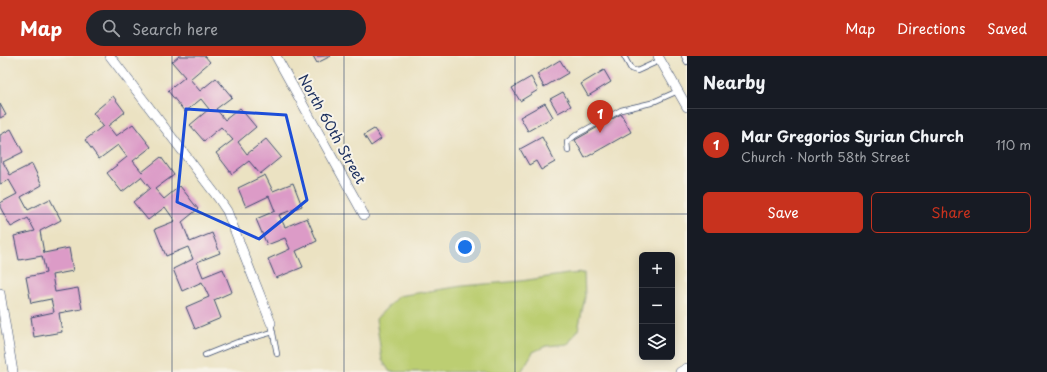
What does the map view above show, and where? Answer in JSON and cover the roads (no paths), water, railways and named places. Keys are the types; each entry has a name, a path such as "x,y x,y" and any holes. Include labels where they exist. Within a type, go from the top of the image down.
{"street":[{"path":"110,56 227,211 272,328"},
{"name":"North 60th Street","path":"276,56 364,215"},
{"path":"660,58 687,107"},
{"path":"0,293 13,372"},
{"path":"680,372 687,368"}],"lane":[{"path":"624,56 632,69 637,71 660,58"},
{"path":"684,56 687,62"},
{"path":"568,151 567,142 582,131 621,110 651,103 678,91"},
{"path":"205,356 272,328 276,354"}],"place":[{"name":"Mar Gregorios Syrian Church","path":"600,133"}]}
